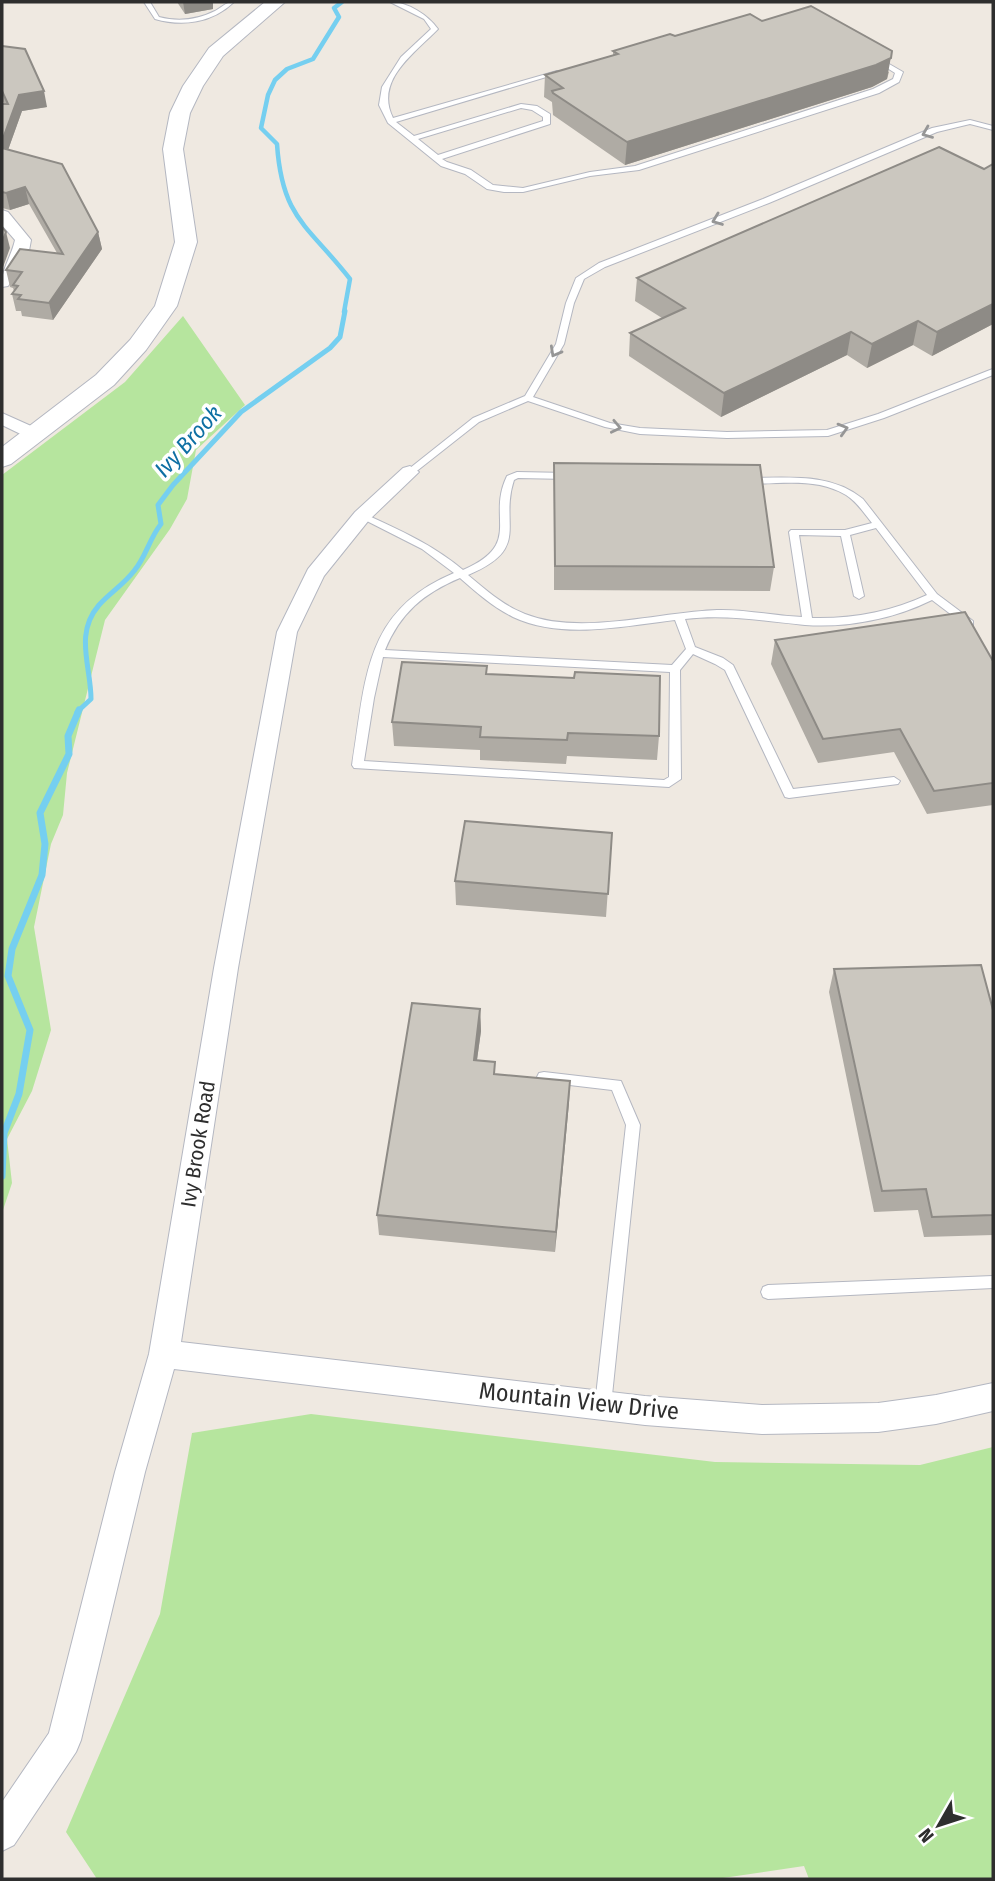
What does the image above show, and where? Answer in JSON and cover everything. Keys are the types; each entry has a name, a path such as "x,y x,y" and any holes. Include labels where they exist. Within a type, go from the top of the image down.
{"main road":[{"path":"2,459 105,380 138,345 166,306 186,242 173,149 180,113 193,86 216,52 275,2"}],"street":[{"path":"2,215 23,240 20,256 2,282"},
{"path":"2,418 33,434"},
{"name":"Ivy Brook Road","path":"2,1833 64,1740 130,1472 164,1354 226,968 287,632 316,574 362,516 410,472"},
{"name":"Mountain View Drive","path":"164,1354 603,1406 784,1422 878,1418 965,1405 993,1397"}],"lane":[{"path":"147,2 157,18 174,21 201,19 221,12 231,2"},
{"path":"393,2 433,23 435,29 404,57 386,87 383,105 391,121 444,164 468,172 490,187 504,190 523,190 590,174 636,168 876,91 896,80 899,72 863,51"},
{"path":"391,121 563,71"},
{"path":"411,139 521,106 534,108 547,116 547,122 543,124 436,158"},
{"path":"410,472 475,420 528,398 561,344 570,303 580,278 602,265 766,201 934,130 970,122 993,128"},
{"path":"528,398 608,425 640,431 727,435 828,433 881,416 993,372"},
{"path":"586,477 517,475 510,478 505,533 498,553 488,561 435,587 398,618 386,633 358,765 665,784 675,779 675,669 691,649"},
{"path":"738,481 821,483 836,486 854,495 933,596 962,615 974,633"},
{"path":"362,516 433,551 498,604 534,621 582,625 718,613 808,622 852,620 908,611 933,596"},
{"path":"808,622 794,532 845,533 878,525"},
{"path":"845,533 859,596"},
{"path":"679,616 691,649 729,668 789,794 894,781"},
{"path":"380,653 675,669"},
{"path":"544,1077 615,1085 633,1125 603,1406"},
{"path":"768,1292 993,1282"}],"green space":[{"path":"183,316 245,405 196,450 187,499 170,529 105,620 67,773 63,815 51,844 34,927 51,1030 32,1091 7,1139 12,1183 2,1213 2,475 125,382"},
{"path":"311,1414 715,1462 920,1465 993,1447 993,1879 809,1879 804,1866 716,1879 97,1879 66,1832 160,1614 192,1433"}],"building":[{"path":"811,6 892,51 891,58 876,65 627,142 553,93 552,91 563,88 545,75 618,54 613,51 670,34 675,36 750,14 762,21"},
{"path":"2,46 25,49 44,91 19,95 2,141 2,104 8,104 2,91"},
{"path":"939,147 984,169 993,164 993,304 937,332 918,321 872,344 851,332 724,393 630,333 685,308 637,278"},
{"path":"2,148 62,164 98,232 49,303 18,299 21,295 12,294 18,286 13,285 22,272 6,270 20,249 63,254 25,187 2,192"},
{"path":"554,463 760,465 774,567 555,566"},
{"path":"965,612 993,661 993,783 934,791 900,729 823,739 775,640"},
{"path":"402,662 487,666 486,674 574,678 575,672 660,676 659,736 568,733 567,740 480,737 481,727 392,722"},
{"path":"465,821 612,833 608,894 455,881"},
{"path":"981,965 993,1010 993,1215 932,1217 926,1189 882,1191 834,969"},
{"path":"412,1003 480,1009 474,1060 495,1062 494,1074 570,1081 556,1232 377,1215"}],"waterway":[{"name":"Ivy Brook","path":"342,2 334,8 339,17 313,59 287,69 275,80 268,95 261,128 277,144 280,169 291,205 350,279 344,312"},
{"name":"Ivy Brook","path":"79,710 91,699 85,639 91,616 142,560 161,524 158,505 173,485 241,412 330,348 340,337 345,311"},
{"name":"Ivy Brook","path":"2,1176 4,1133 19,1094 30,1030 8,976 12,949 42,875 45,844 40,813 69,754 68,736 79,710"}]}
